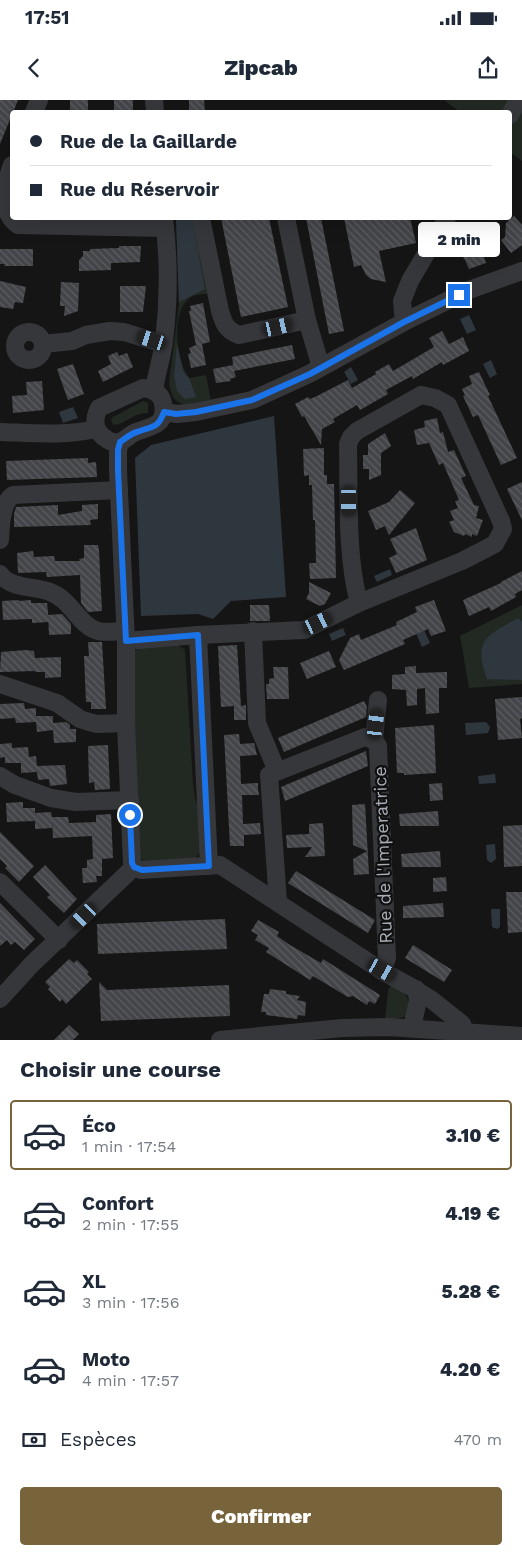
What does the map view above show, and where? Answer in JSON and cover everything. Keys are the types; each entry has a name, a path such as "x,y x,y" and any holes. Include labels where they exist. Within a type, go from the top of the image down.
{"street":[{"path":"512,111 518,100"},
{"path":"10,170 3,187 1,203 4,215 10,219"},
{"path":"11,220 18,225 165,222 168,286 164,344 154,391"},
{"path":"201,220 220,311 224,323 230,332 239,335 307,320"},
{"path":"286,220 307,320 321,367"},
{"path":"404,322 402,301 407,288 446,220"},
{"path":"164,412 176,414 196,412 252,400 280,388 404,322 470,290 522,271"},
{"path":"43,344 67,342 110,331 132,334 164,344"},
{"path":"143,388 154,391 162,399 164,412 156,426 136,432 120,442 111,442 104,438 96,429 95,415 99,408 138,389 143,388"},
{"path":"0,574 10,584 36,588 59,597 86,624 98,631 125,636 304,630 359,603 445,569 495,544 502,530 500,521 448,405 435,398 421,395 357,431 351,437 348,444 349,513 355,588 359,603"},
{"path":"0,432 59,434 96,429"},
{"path":"120,442 118,450 125,636 126,723 132,863 134,867 142,870 220,865 416,990 462,1024 464,1036"},
{"path":"0,540 5,505 7,499 12,495 119,490"},
{"path":"253,631 257,723 277,771"},
{"path":"198,635 209,866"},
{"path":"0,684 58,703 80,719 89,722 97,724 126,723"},
{"name":"Rue de l'Imperatrice","path":"378,700 374,740 378,746 387,958 382,970"},
{"path":"278,902 269,775 365,737 374,740"},
{"path":"0,776 15,786 51,798 76,802 130,800"},
{"path":"0,999 32,964 134,867"},
{"path":"0,882 59,940"},
{"path":"412,1028 418,1000 416,990"},
{"path":"220,1040 251,1039 342,1028 412,1028 464,1036 522,1036"}],"shaded area":[{"path":"444,100 522,100 522,161 512,154 512,110 457,110"},
{"path":"176,220 195,220 211,293 191,297 184,304 178,324 178,348 184,370 189,378 206,375 211,401 183,404 174,398 171,392 169,382 179,304"},
{"path":"176,220 192,220 205,289 179,302"},
{"path":"469,315 476,330 467,334 460,319"},
{"path":"177,344 183,371 189,378 196,397 185,399 177,391 174,375"},
{"path":"491,360 497,374 490,378 483,364"},
{"path":"351,367 358,380 351,384 344,372"},
{"path":"143,401 148,403 148,413 137,415 113,425 111,420 113,417"},
{"path":"73,407 78,418 63,423 59,412"},
{"path":"274,416 286,597 231,601 213,619 198,614 141,616 135,458 151,445"},
{"path":"390,569 392,575 377,582 374,576"},
{"path":"522,605 522,684 469,688 460,636"},
{"path":"518,618 522,622 522,680 487,679 481,656 485,641 490,635"},
{"path":"343,628 346,635 332,641 329,634"},
{"path":"423,628 430,643 422,647 415,631"},
{"path":"178,645 185,650 193,783 200,813 201,851 194,860 148,865 140,857 131,661 134,651 144,647"},
{"path":"486,722 490,727 488,733 466,735 465,723"},
{"path":"495,774 496,783 479,784 478,776"},
{"path":"495,844 496,859 491,863 487,860 486,845"},
{"path":"491,909 500,909 500,927 497,929 492,927"},
{"path":"391,984 407,996 409,1004 408,1016 385,1019 388,991"}],"building":[{"path":"0,100 18,100 14,110 10,110 10,120 0,144"},
{"path":"70,100 88,100 88,110 70,110"},
{"path":"114,100 133,100 133,110 114,110"},
{"path":"189,100 204,100 205,110 189,110"},
{"path":"514,216 522,225 522,245 511,253 501,240 505,237 506,223 512,220"},
{"path":"221,220 269,220 288,307 241,317"},
{"path":"306,220 321,220 344,331 329,334"},
{"path":"344,220 410,220 416,243 379,251 386,282 371,279 366,275 361,265 354,267"},
{"path":"473,227 484,241 478,246 486,263 469,269 457,249 467,241 462,235"},
{"path":"119,246 141,246 140,262 111,263 111,270 79,271 79,260 83,256 83,251 119,248"},
{"path":"0,249 33,249 33,266 4,266 5,264 0,264"},
{"path":"0,281 26,287 23,303 15,302 13,309 0,307"},
{"path":"61,282 79,283 78,311 64,316 65,306 60,306"},
{"path":"120,286 146,286 143,312 120,312"},
{"path":"203,303 210,342 202,344 206,365 191,368 188,354 191,353 189,348 196,345 189,311 191,311 190,306"},
{"path":"442,331 449,344 463,337 469,351 443,365 442,362 413,379 412,376 386,390 388,394 360,410 357,405 333,419 335,422 322,429 321,445 295,404 308,397 310,399 317,396 348,380 352,388 389,364 393,371 434,347 429,338"},
{"path":"292,345 295,359 234,371 236,377 230,379 231,381 216,383 213,369 233,365 234,370 232,357"},
{"path":"117,352 119,356 127,353 133,367 103,382 98,371 111,364 108,356"},
{"path":"73,364 84,394 68,400 57,369"},
{"path":"479,372 517,458 501,465 478,415 473,417 463,396 465,395 462,389 472,384 469,376"},
{"path":"42,381 44,410 13,413 12,396 27,395 26,382"},
{"path":"437,418 440,433 443,432 448,452 454,450 466,476 461,478 474,505 479,506 476,518 483,520 477,536 472,534 472,537 465,534 464,536 454,532 449,522 454,520 450,511 458,508 455,501 459,500 443,463 439,465 429,443 417,445 414,430 425,427 424,421"},
{"path":"385,433 391,446 381,453 381,475 369,480 369,469 363,469 363,455 368,455 368,444"},
{"path":"324,448 324,475 327,475 327,484 334,484 336,578 310,579 309,563 316,563 315,520 313,520 312,485 309,485 309,475 304,476 303,449"},
{"path":"88,458 88,463 96,462 97,477 7,480 6,461"},
{"path":"522,482 522,520 507,489"},
{"path":"400,490 415,503 389,535 385,526 376,530 368,511 389,502"},
{"path":"98,504 98,519 90,520 91,525 14,527 16,507 58,505 58,515 82,511 82,505"},
{"path":"416,528 427,560 396,573 389,558 397,554 390,539"},
{"path":"84,545 98,545 102,611 88,612 81,603 80,575 47,577 46,572 18,573 17,553 33,551 34,557 54,556 55,561 80,561 79,559 84,558"},
{"path":"522,571 522,590 515,594 516,597 491,611 489,607 469,616 463,600 501,583"},
{"path":"309,582 331,593 325,604 320,606 306,599 309,593"},
{"path":"31,600 31,603 47,603 49,622 32,623 32,619 3,620 2,601"},
{"path":"434,600 446,631 431,636 428,629 403,640 405,644 344,670 339,660 350,638 359,634 361,640 397,625 396,622 417,612 415,607"},
{"path":"250,605 269,605 270,621 250,621"},
{"path":"62,614 71,624 71,634 49,635 48,615"},
{"path":"88,642 102,642 106,709 91,709 91,702 86,702 84,656 89,656"},
{"path":"237,645 241,706 246,705 246,720 234,720 234,706 221,707 218,646"},
{"path":"34,651 35,658 61,657 61,677 45,678 45,672 35,671 0,672 1,652"},
{"path":"329,651 336,667 307,679 300,663"},
{"path":"416,666 416,673 447,672 447,688 439,688 439,713 426,714 425,688 417,689 417,705 407,706 406,690 392,689 392,675 405,674 405,667"},
{"path":"273,667 288,667 289,699 267,699 266,684 269,684 269,679 274,678"},
{"path":"522,697 522,718 520,719 522,738 498,740 495,699"},
{"path":"364,701 367,707 366,717 284,752 278,738"},
{"path":"24,703 25,709 36,708 36,716 53,716 53,723 66,722 70,725 70,729 76,729 76,742 54,743 53,730 37,732 36,722 16,723 15,718 0,719 0,704"},
{"path":"434,725 436,773 404,775 404,773 397,773 395,728"},
{"path":"239,734 240,744 254,743 257,755 240,756 241,784 258,783 259,795 242,795 243,824 260,823 261,834 244,835 244,846 230,846 224,735"},
{"path":"12,743 12,748 28,747 29,757 36,756 37,766 65,765 67,784 50,786 49,779 38,780 37,772 21,773 21,763 5,763 5,757 0,758 0,744"},
{"path":"108,745 110,789 95,790 94,782 89,783 88,746"},
{"path":"366,751 368,766 285,801 281,787"},
{"path":"442,783 443,800 430,801 429,784"},
{"path":"23,802 23,808 35,808 35,813 51,812 52,817 68,817 69,823 96,822 96,815 111,814 113,858 102,859 102,876 96,876 97,882 83,883 82,868 87,868 87,860 93,859 92,836 53,838 52,821 52,828 35,829 35,821 7,822 6,803"},
{"path":"365,804 369,874 354,875 353,859 367,851 353,845 352,805"},
{"path":"438,811 439,826 400,826 399,814"},
{"path":"323,823 325,856 305,857 312,847 287,848 286,835 309,834 309,824"},
{"path":"522,825 522,866 504,867 503,826"},
{"path":"0,832 34,866 19,882 5,868 7,866 0,859"},
{"path":"440,851 441,867 402,867 401,854"},
{"path":"45,865 77,899 64,913 47,897 50,895 33,877"},
{"path":"296,871 375,920 368,933 288,883"},
{"path":"446,877 447,891 433,892 433,878"},
{"path":"506,892 522,892 522,932 508,933"},
{"path":"0,903 35,939 24,950 15,942 11,945 7,940 0,946"},
{"path":"443,903 444,917 403,918 403,906"},
{"path":"225,919 227,949 98,954 97,924"},
{"path":"258,920 279,932 277,936 290,945 321,963 323,959 380,995 375,1004 369,1001 367,1005 353,996 348,997 313,976 310,980 266,952 269,948 255,940 258,935 251,931"},
{"path":"413,945 452,970 444,982 405,958"},
{"path":"69,959 74,963 77,960 89,972 87,974 92,979 66,1004 62,999 60,1002 48,989 50,987 45,982"},
{"path":"99,982 107,990 229,985 230,1016 101,1021"},
{"path":"270,989 286,991 286,994 300,996 297,1000 306,1002 305,1016 298,1015 297,1019 266,1015 266,1012 261,1012 264,994 269,994"},
{"path":"69,1025 79,1034 73,1040 54,1040"}],"route":[{"path":"130,815 132,863 134,867 142,870 209,866 198,635 126,641 118,470 120,442 136,432 156,426 164,412 176,414 196,412 252,400 280,388 459,295"}]}
